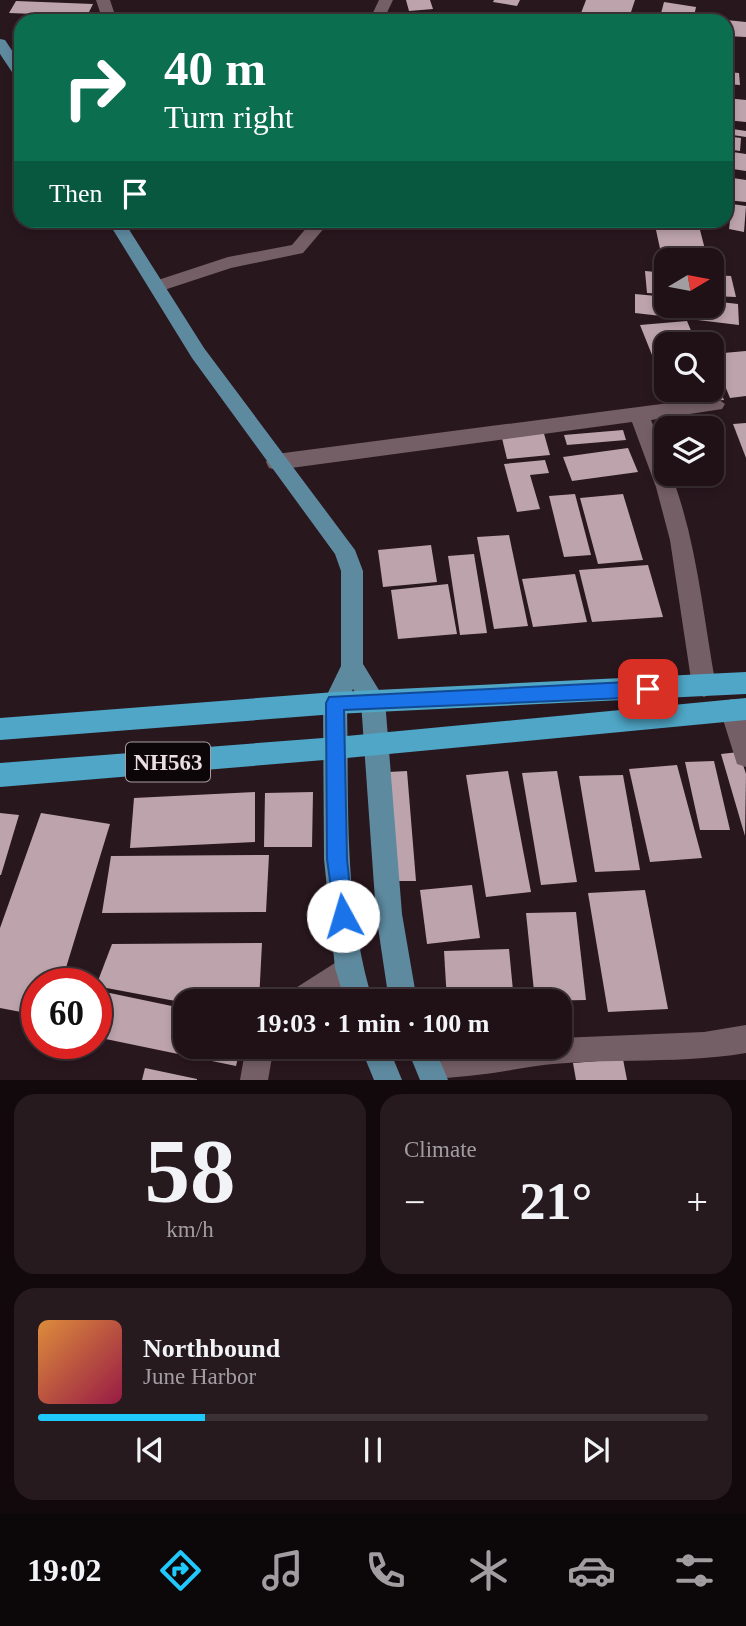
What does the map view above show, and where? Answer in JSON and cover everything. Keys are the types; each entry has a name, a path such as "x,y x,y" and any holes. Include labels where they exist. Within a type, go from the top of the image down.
{"highway":[{"name":"NH563","path":"0,729 335,703 746,683"},
{"name":"NH563","path":"0,775 335,748 739,710"}],"main road":[{"path":"0,43 14,64"},
{"path":"120,228 198,353 276,462 344,550 352,571 352,666 335,703 335,748 337,859 349,968 355,989"},
{"path":"352,666 373,701 389,914 400,989"},
{"path":"379,1059 388,1080"},
{"path":"426,1059 434,1079"}],"street":[{"path":"158,286 228,263 297,249 316,228"},
{"path":"276,462 715,404"},
{"path":"639,414 666,487 680,540 704,686"},
{"path":"739,710 746,756"},
{"path":"318,989 349,968"},
{"path":"434,1079 518,1055 625,1047 704,1046 746,1039"},
{"path":"254,1080 258,1059"}],"building":[{"path":"406,0 430,0 433,9 409,11"},
{"path":"520,0 517,6 493,2"},
{"path":"586,0 635,0 630,14 581,14"},
{"path":"16,1 93,4 88,14 9,13"},
{"path":"664,2 696,7 694,14 661,14"},
{"path":"733,21 746,22 746,37 733,36"},
{"path":"733,73 739,73 740,85 733,84"},
{"path":"733,99 746,100 746,122 733,121"},
{"path":"733,129 746,131 746,137 733,135"},
{"path":"733,137 741,138 740,151 733,150"},
{"path":"733,152 746,154 746,171 733,169"},
{"path":"733,178 746,180 746,202 733,201"},
{"path":"733,204 746,206 744,232 729,229 733,228"},
{"path":"656,230 700,230 705,248 660,248"},
{"path":"645,271 654,272 654,293 647,293"},
{"path":"724,276 731,276 736,297 724,296"},
{"path":"635,294 654,296 654,315 635,313"},
{"path":"724,302 738,304 739,325 681,318 724,318"},
{"path":"687,321 692,332 654,332 652,355 640,325"},
{"path":"746,351 746,396 730,398 724,383 724,353"},
{"path":"746,423 746,458 733,424"},
{"path":"543,430 550,455 507,459 501,434"},
{"path":"623,430 626,440 567,445 564,435"},
{"path":"628,448 638,472 572,481 563,457"},
{"path":"545,460 549,473 530,475 540,509 517,512 504,464"},
{"path":"575,494 591,555 564,557 549,496"},
{"path":"623,494 643,560 598,564 580,498"},
{"path":"509,535 528,626 494,629 477,537"},
{"path":"431,545 437,582 383,587 378,550"},
{"path":"474,554 487,633 460,635 448,556"},
{"path":"648,565 663,617 592,622 579,570"},
{"path":"575,574 587,622 533,627 522,579"},
{"path":"448,584 457,634 398,639 391,590"},
{"path":"739,752 746,774 745,836 721,754"},
{"path":"714,761 730,830 700,830 685,762"},
{"path":"677,765 702,858 650,862 629,769"},
{"path":"407,771 416,881 395,881 388,772"},
{"path":"508,771 531,892 486,897 466,775"},
{"path":"557,771 577,882 541,885 522,773"},
{"path":"623,775 640,870 595,872 579,776"},
{"path":"255,792 255,842 130,848 134,798"},
{"path":"313,792 312,847 264,847 265,793"},
{"path":"0,813 19,815 1,875 0,875"},
{"path":"41,813 110,824 66,968 21,968 21,1012 0,1008 0,928"},
{"path":"269,855 266,912 102,913 111,856"},
{"path":"472,885 480,938 427,944 420,890"},
{"path":"645,890 668,1009 608,1012 588,893"},
{"path":"576,912 586,1000 572,1000 572,989 534,989 526,913"},
{"path":"262,943 260,989 173,989 173,1001 112,989 112,968 103,968 112,944"},
{"path":"509,949 513,989 446,989 444,951"},
{"path":"112,993 173,1006 173,1053 112,1040"},
{"path":"202,1059 238,1059 236,1066"},
{"path":"623,1059 627,1080 576,1080 573,1063"},
{"path":"145,1068 197,1079 197,1080 142,1080"}],"route":[{"path":"343,916 337,859 335,703 648,689"}]}
